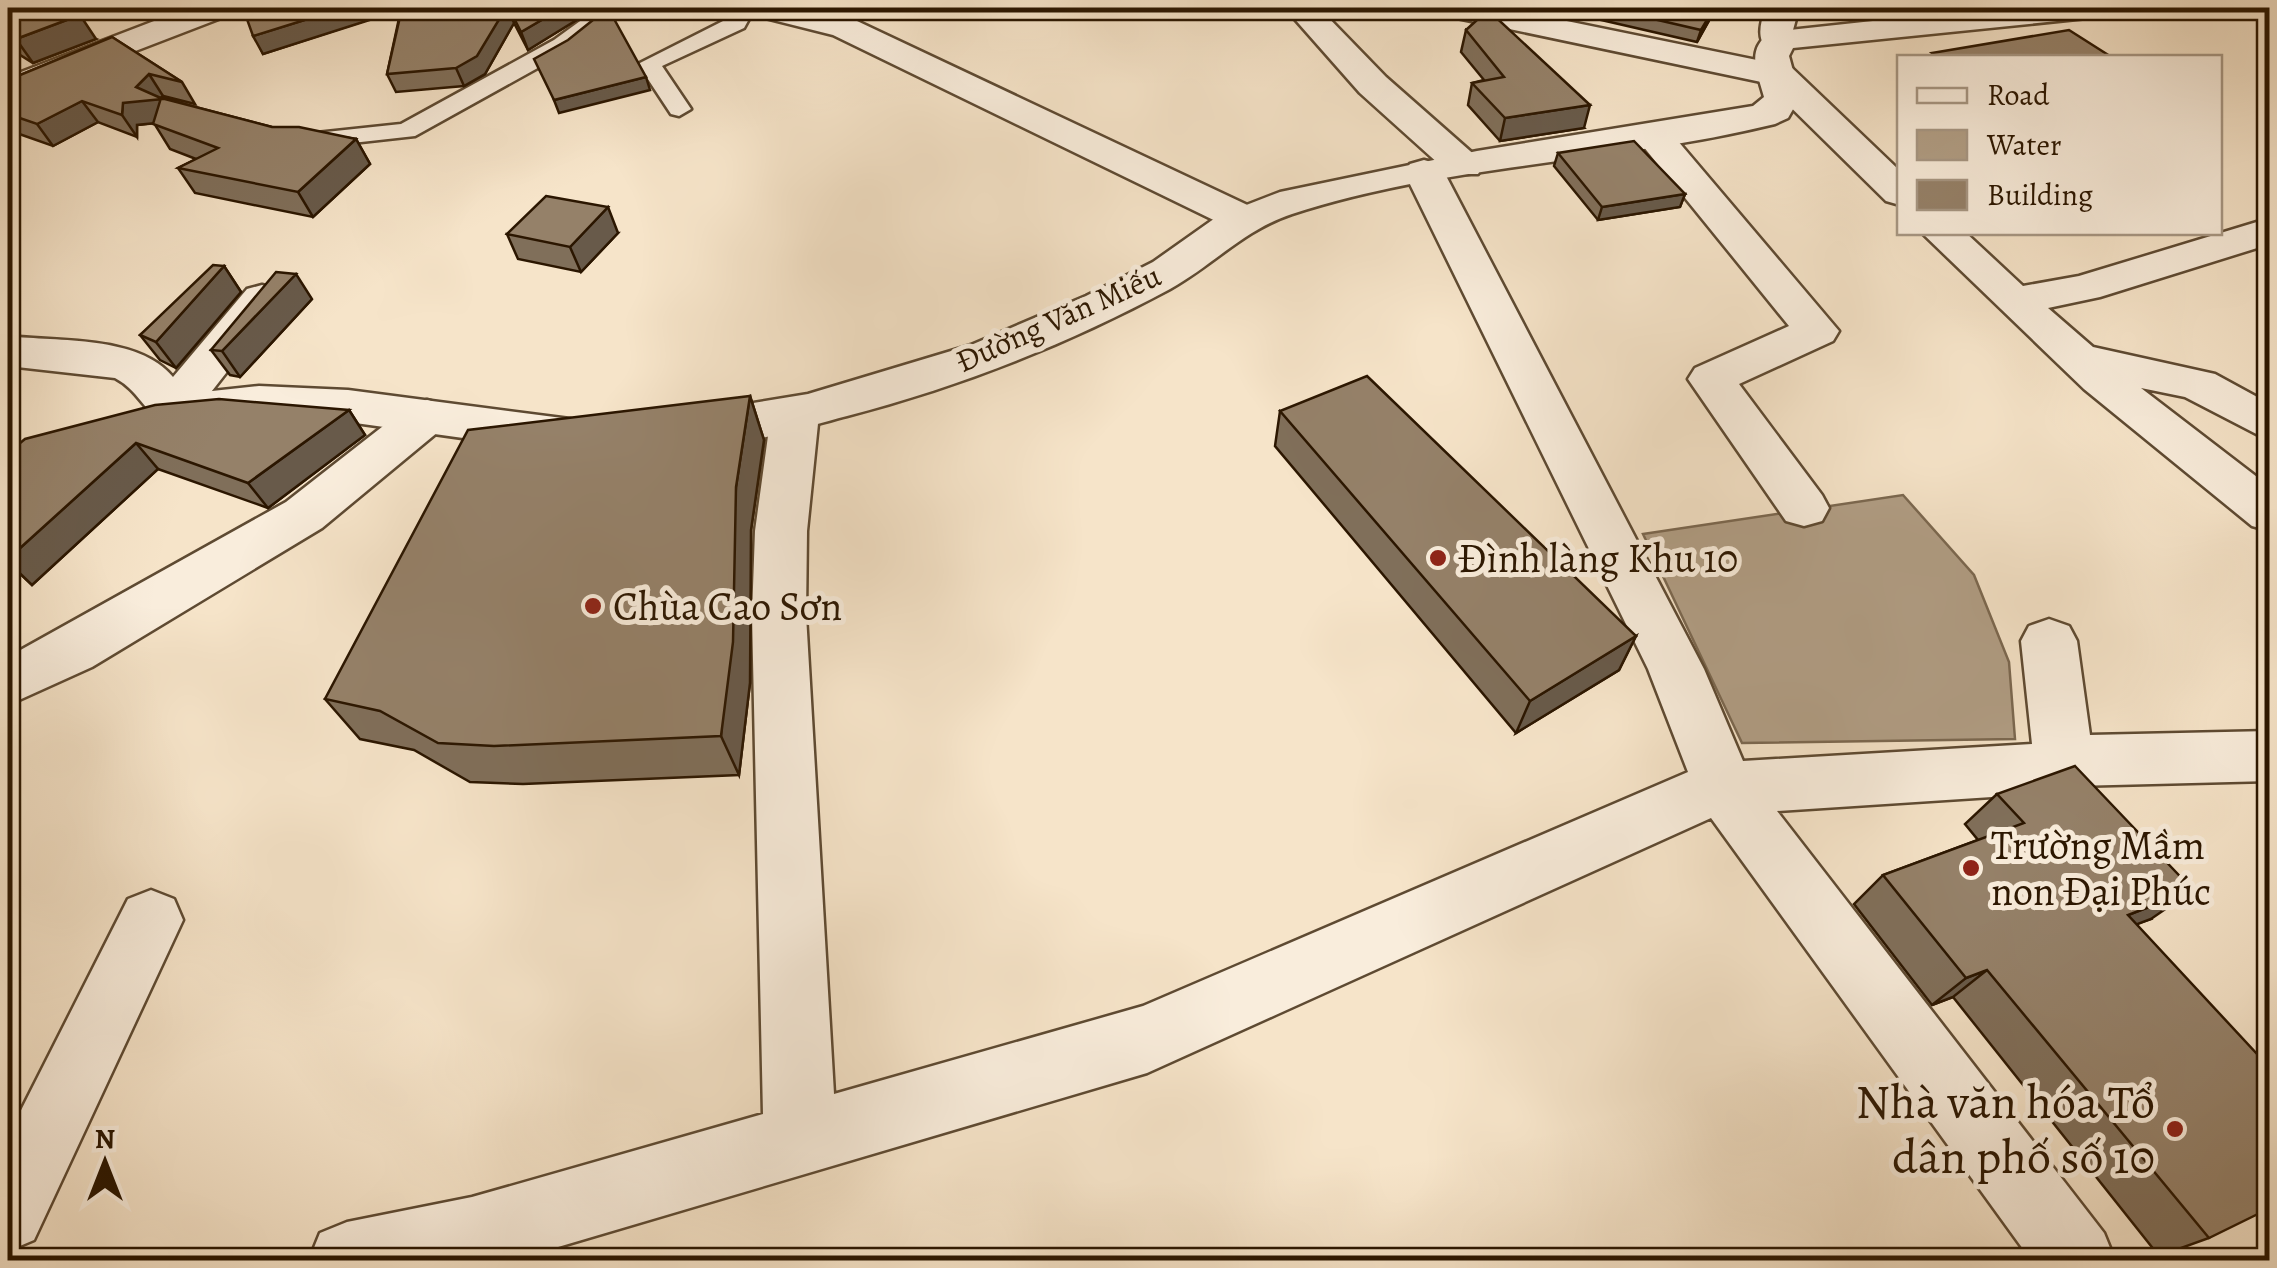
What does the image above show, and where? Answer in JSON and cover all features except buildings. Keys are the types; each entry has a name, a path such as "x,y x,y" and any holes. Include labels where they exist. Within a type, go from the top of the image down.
{"street":[{"path":"8,89 218,8"},
{"path":"765,8 845,28 1244,219"},
{"path":"1301,8 1444,169 1676,669 1724,788 2077,1260"},
{"path":"1457,8 1779,42 1814,34 2074,8"},
{"path":"1779,42 1897,189"},
{"name":"Đường Văn Miếu","path":"123,415 259,402 427,416 556,436 635,436 795,414 893,388 1050,328 1159,277 1244,219 1318,195 1776,110 1782,97 1779,42"},
{"path":"1654,135 1817,331 1711,379 1804,508"},
{"path":"2013,301 2085,288 2224,241 2270,230"},
{"path":"1944,235 2074,358 2180,449 2270,513"},
{"path":"8,351 126,364 147,375 173,408 274,286"},
{"path":"2074,358 2199,385 2270,425"},
{"path":"795,414 781,531 779,615 800,1139"},
{"path":"8,682 72,651 304,515 427,416"},
{"path":"2049,640 2064,761"},
{"path":"347,1260 472,1235 1146,1039 1677,801 1724,788 2052,768 2064,761 2270,756"},
{"path":"8,1214 151,920"}],"lane":[{"path":"288,141 338,141 407,131 562,46 610,8"},
{"path":"679,109 649,64 736,23 744,8"}],"water":[{"path":"1903,495 1974,575 2009,662 2015,739 1742,743 1643,534"}],"place":[{"name":"Đình làng Khu 10","path":"1438,558"},
{"name":"Chùa Cao Sơn","path":"593,606"},
{"name":"Trường Mầm non Đại Phúc","path":"1971,868"},
{"name":"Nhà văn hóa Tổ dân phố số 10","path":"2175,1129"}]}
